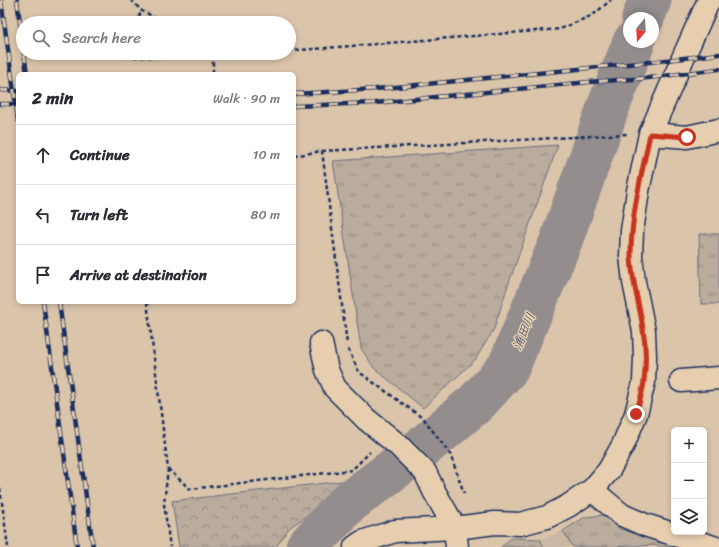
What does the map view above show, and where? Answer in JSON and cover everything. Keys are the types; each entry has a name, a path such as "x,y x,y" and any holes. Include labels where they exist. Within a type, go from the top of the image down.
{"street":[{"path":"355,547 362,542 395,531 456,538 495,523 520,524 547,517 568,506 592,490 609,470 623,445 636,414 644,382 644,331 634,282 631,256 632,231 637,198 650,134 709,0"},
{"path":"650,134 687,137 719,130"},
{"path":"321,343 327,370 335,388 366,419 398,444 425,472 456,538"},
{"path":"681,381 719,378"},
{"path":"592,490 622,515 645,525 713,547"}],"path":[{"path":"131,0 142,11 152,16"},
{"path":"296,51 560,29 593,14 611,0"},
{"path":"139,16 142,11"},
{"path":"213,60 213,72"},
{"path":"296,156 322,151 621,135"},
{"path":"322,151 348,349 359,372 424,419 450,454 465,497"},
{"path":"147,304 168,469 164,504 170,547"},
{"path":"168,469 190,489 352,470 372,450"},
{"path":"0,488 8,547"}],"shaded area":[{"path":"604,515 620,529 678,547 501,547 511,538 541,539 563,531 585,517"}],"green space":[{"path":"558,145 494,329 475,360 423,408 374,368 361,348 333,161"},
{"path":"699,234 719,234 719,304 701,304"},
{"path":"351,480 339,493 289,528 276,547 179,547 172,501"},
{"path":"604,515 620,529 678,547 661,547 658,545 573,547 563,531 585,517"},
{"path":"511,538 540,539 544,547 501,547"}],"waterway":[{"name":"浦田川","path":"645,12 650,0"},
{"name":"浦田川","path":"307,547 347,504 422,448 476,403 508,368 561,241 609,105 632,48"}],"railway":[{"path":"1,0 16,106"},
{"path":"17,0 19,16"},
{"path":"296,94 376,89 719,54"},
{"path":"25,60 27,72"},
{"path":"296,106 375,103 589,82 648,78 719,69"},
{"path":"0,90 16,91"},
{"path":"0,104 16,104"},
{"path":"43,304 77,547"},
{"path":"59,304 93,547"}],"route":[{"path":"636,414 644,382 645,357 644,331 634,282 631,256 632,231 638,191 650,134 687,137"}]}
